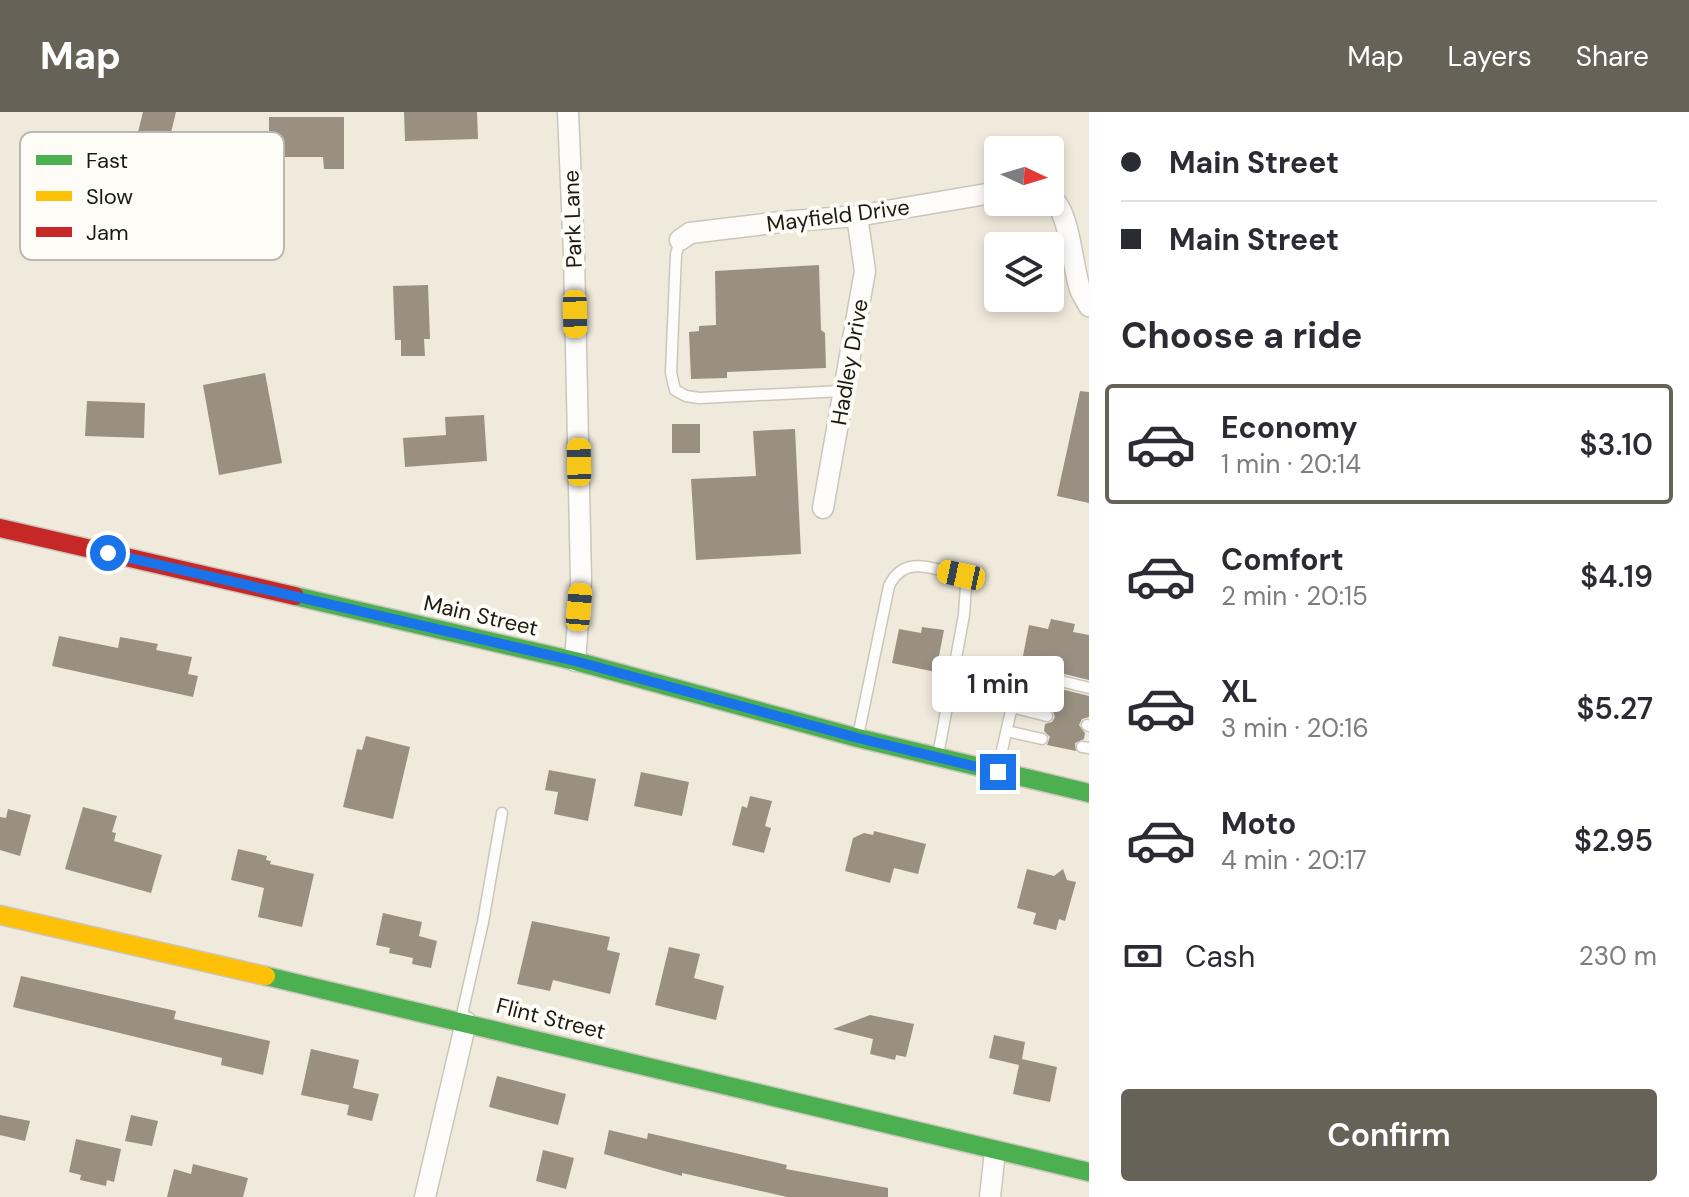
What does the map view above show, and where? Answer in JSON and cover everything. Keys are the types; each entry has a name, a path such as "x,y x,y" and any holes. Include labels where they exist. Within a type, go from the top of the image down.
{"main road":[{"name":"Main Street","path":"1,531 575,661 858,738 1089,793"},
{"name":"Flint Street","path":"0,915 463,1021 1089,1172"}],"street":[{"name":"Park Lane","path":"568,112 581,580 575,661"},
{"name":"Mayfield Drive","path":"680,240 690,233 857,216 984,194"},
{"name":"Hadley Drive","path":"823,508 865,271 857,216"},
{"path":"1063,216 1080,291 1089,306"},
{"path":"425,1197 463,1021"},
{"path":"990,1197 995,1151"}],"lane":[{"path":"680,240 676,254 671,373 675,390 699,398 843,391"},
{"path":"858,738 889,586 895,573 909,566 920,566 961,575 966,585 964,615 938,757"},
{"path":"998,772 1020,671 1089,688"},
{"path":"1012,707 1047,716"},
{"path":"1007,731 1042,739"},
{"path":"463,1021 502,813"}],"building":[{"path":"143,112 176,112 171,132 138,132"},
{"path":"404,112 477,112 478,139 405,141"},
{"path":"269,117 344,117 344,169 324,169 323,157 284,157 284,132 269,132"},
{"path":"819,265 821,330 825,333 826,368 727,372 727,378 691,379 689,332 699,331 699,326 716,325 715,271"},
{"path":"428,285 430,339 424,339 425,356 401,356 401,340 395,340 393,286"},
{"path":"265,373 282,463 219,475 203,385"},
{"path":"1080,391 1089,392 1089,503 1057,496"},
{"path":"87,401 145,403 144,438 85,436"},
{"path":"484,415 487,461 405,467 403,438 446,435 445,417"},
{"path":"672,424 700,424 700,453 672,453"},
{"path":"795,429 801,554 696,560 691,479 756,476 753,431"},
{"path":"1051,619 1075,624 1073,632 1089,635 1089,680 1022,661 1029,625 1048,629"},
{"path":"922,627 944,630 936,672 892,663 899,629 921,633"},
{"path":"59,636 118,648 120,637 158,644 156,650 192,657 188,674 198,676 193,697 52,666"},
{"path":"1053,687 1089,696 1089,717 1082,719 1079,725 1085,733 1084,739 1075,743 1076,751 1047,745 1050,737 1044,731 1045,724 1055,717 1049,708"},
{"path":"366,736 410,747 393,819 343,807 357,749 362,750"},
{"path":"549,770 596,779 588,821 554,814 558,792 545,790"},
{"path":"641,772 689,782 682,816 634,806"},
{"path":"750,796 772,801 765,826 771,828 764,853 732,845 742,806 747,808"},
{"path":"83,807 117,816 112,832 116,833 114,841 162,855 151,893 65,869"},
{"path":"8,809 31,815 20,856 0,850 0,817 6,818"},
{"path":"874,831 926,844 918,874 894,868 890,883 845,871 853,838 864,833 873,835"},
{"path":"238,849 267,856 270,864 314,874 302,927 258,917 264,888 231,880"},
{"path":"1027,869 1054,876 1063,869 1067,880 1076,882 1065,921 1059,919 1056,930 1033,924 1036,913 1017,908"},
{"path":"383,913 422,922 419,936 437,941 431,968 412,964 413,958 389,953 390,948 376,945"},
{"path":"532,921 610,937 607,950 620,953 610,994 553,980 550,991 517,984"},
{"path":"669,947 700,954 694,978 724,986 716,1020 655,1005"},
{"path":"21,976 176,1011 174,1019 270,1041 263,1075 221,1065 222,1058 13,1007"},
{"path":"870,1015 914,1024 906,1057 896,1055 895,1060 870,1054 873,1039 833,1029"},
{"path":"994,1035 1025,1042 1022,1059 1057,1067 1050,1102 1013,1094 1019,1065 989,1058"},
{"path":"311,1049 359,1060 353,1088 379,1094 372,1121 347,1115 349,1105 301,1095"},
{"path":"497,1076 566,1094 558,1125 489,1107"},
{"path":"0,1115 30,1121 25,1141 0,1135"},
{"path":"131,1115 158,1121 152,1146 125,1141"},
{"path":"609,1130 647,1139 648,1133 787,1165 786,1169 888,1188 888,1197 787,1197 682,1173 682,1176 604,1154"},
{"path":"76,1139 121,1149 114,1182 107,1180 106,1186 80,1180 81,1175 69,1172"},
{"path":"543,1150 574,1158 566,1189 536,1181"},
{"path":"193,1164 248,1178 243,1197 167,1197 174,1169 191,1174"}],"traffic: fast":[{"path":"295,596 575,661 858,738 1089,793"},
{"path":"266,976 1089,1172"}],"traffic: slow":[{"path":"0,915 266,976"}],"traffic: jam":[{"path":"0,528 295,596"}],"route":[{"path":"108,553 575,661 858,738 998,772"}]}
